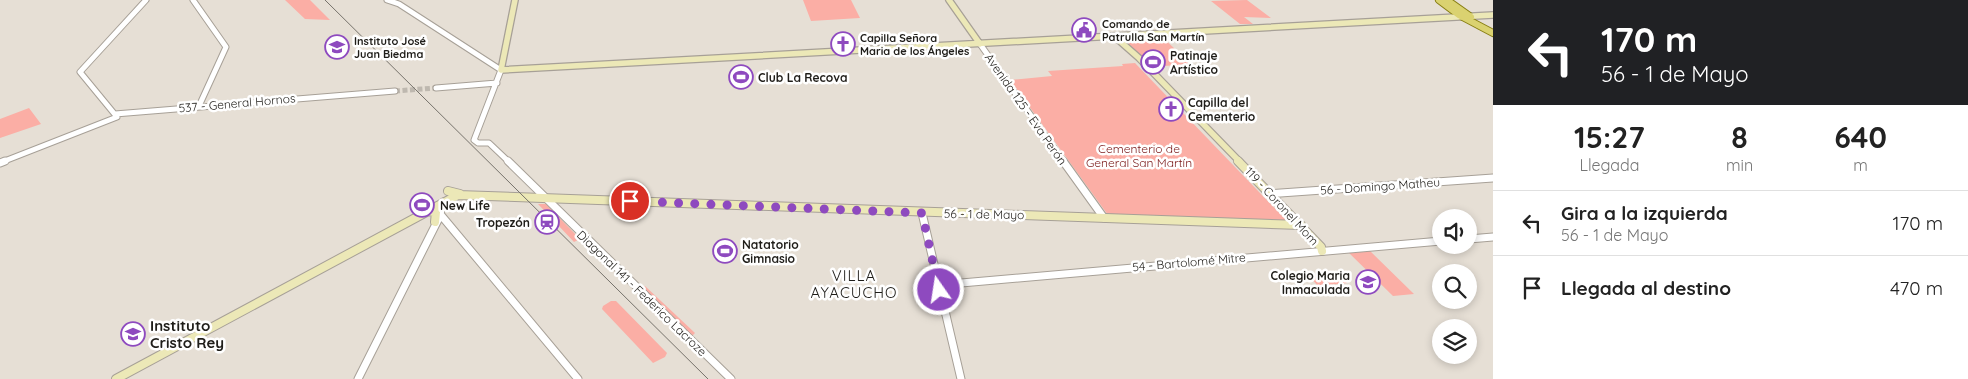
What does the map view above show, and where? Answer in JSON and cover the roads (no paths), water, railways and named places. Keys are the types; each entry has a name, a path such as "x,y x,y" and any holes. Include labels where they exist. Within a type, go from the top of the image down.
{"main road":[{"path":"515,0 504,70 1464,16"},
{"name":"Avenida 125 - Eva Perón","path":"949,0 979,43"},
{"path":"1439,0 1493,33"},
{"path":"1447,0 1464,16"},
{"path":"979,43 1493,14"},
{"name":"119 - Coronel Mom","path":"1113,36 1122,41 1269,194 1315,247 1322,250"},
{"path":"448,191 462,195"},
{"path":"116,379 426,211 462,195"},
{"name":"56 - 1 de Mayo","path":"462,195 1298,226"},
{"path":"426,211 436,212 435,222"}],"street":[{"path":"0,163 116,115 80,72 146,0"},
{"path":"193,0 226,47 199,106"},
{"path":"387,0 398,4 504,70 497,83 436,88"},
{"name":"Avenida 125 - Eva Perón","path":"979,43 1104,218"},
{"name":"Diagonal 141 - Federico Lacroze","path":"497,83 474,140 478,143 489,143 731,379"},
{"name":"537 - General Hornos","path":"116,115 199,106 395,91"},
{"name":"56 - Domingo Matheu","path":"1269,194 1493,178"},
{"path":"358,379 440,214 443,202"},
{"path":"922,213 961,379"},
{"path":"440,214 578,379"},
{"path":"1477,238 1493,237"},
{"name":"54 - Bartolomé Mitre","path":"937,282 950,284 1432,242"}],"tunnel":[{"path":"395,91 436,88"}],"railway":[{"path":"325,0 708,379"}],"place":[{"name":"Comando de Patrulla San Martín","path":"1084,30"},
{"name":"Capilla Señora Maria de los Ángeles","path":"843,44"},
{"name":"Instituto José Juan Biedma","path":"337,47"},
{"name":"Patinaje Artístico","path":"1153,62"},
{"name":"Club La Recova","path":"741,77"},
{"name":"Capilla del Cementerio","path":"1171,109"},
{"name":"New Life","path":"422,205"},
{"name":"Tropezón","path":"547,222"},
{"name":"Natatorio Gimnasio","path":"725,251"},
{"name":"Colegio Maria Inmaculada","path":"1368,282"},
{"name":"Instituto Cristo Rey","path":"133,334"}],"district":[{"name":"VILLA AYACUCHO","path":"854,284"}],"park label":[{"name":"Cementerio de General San Martín","path":"1139,155"}]}
